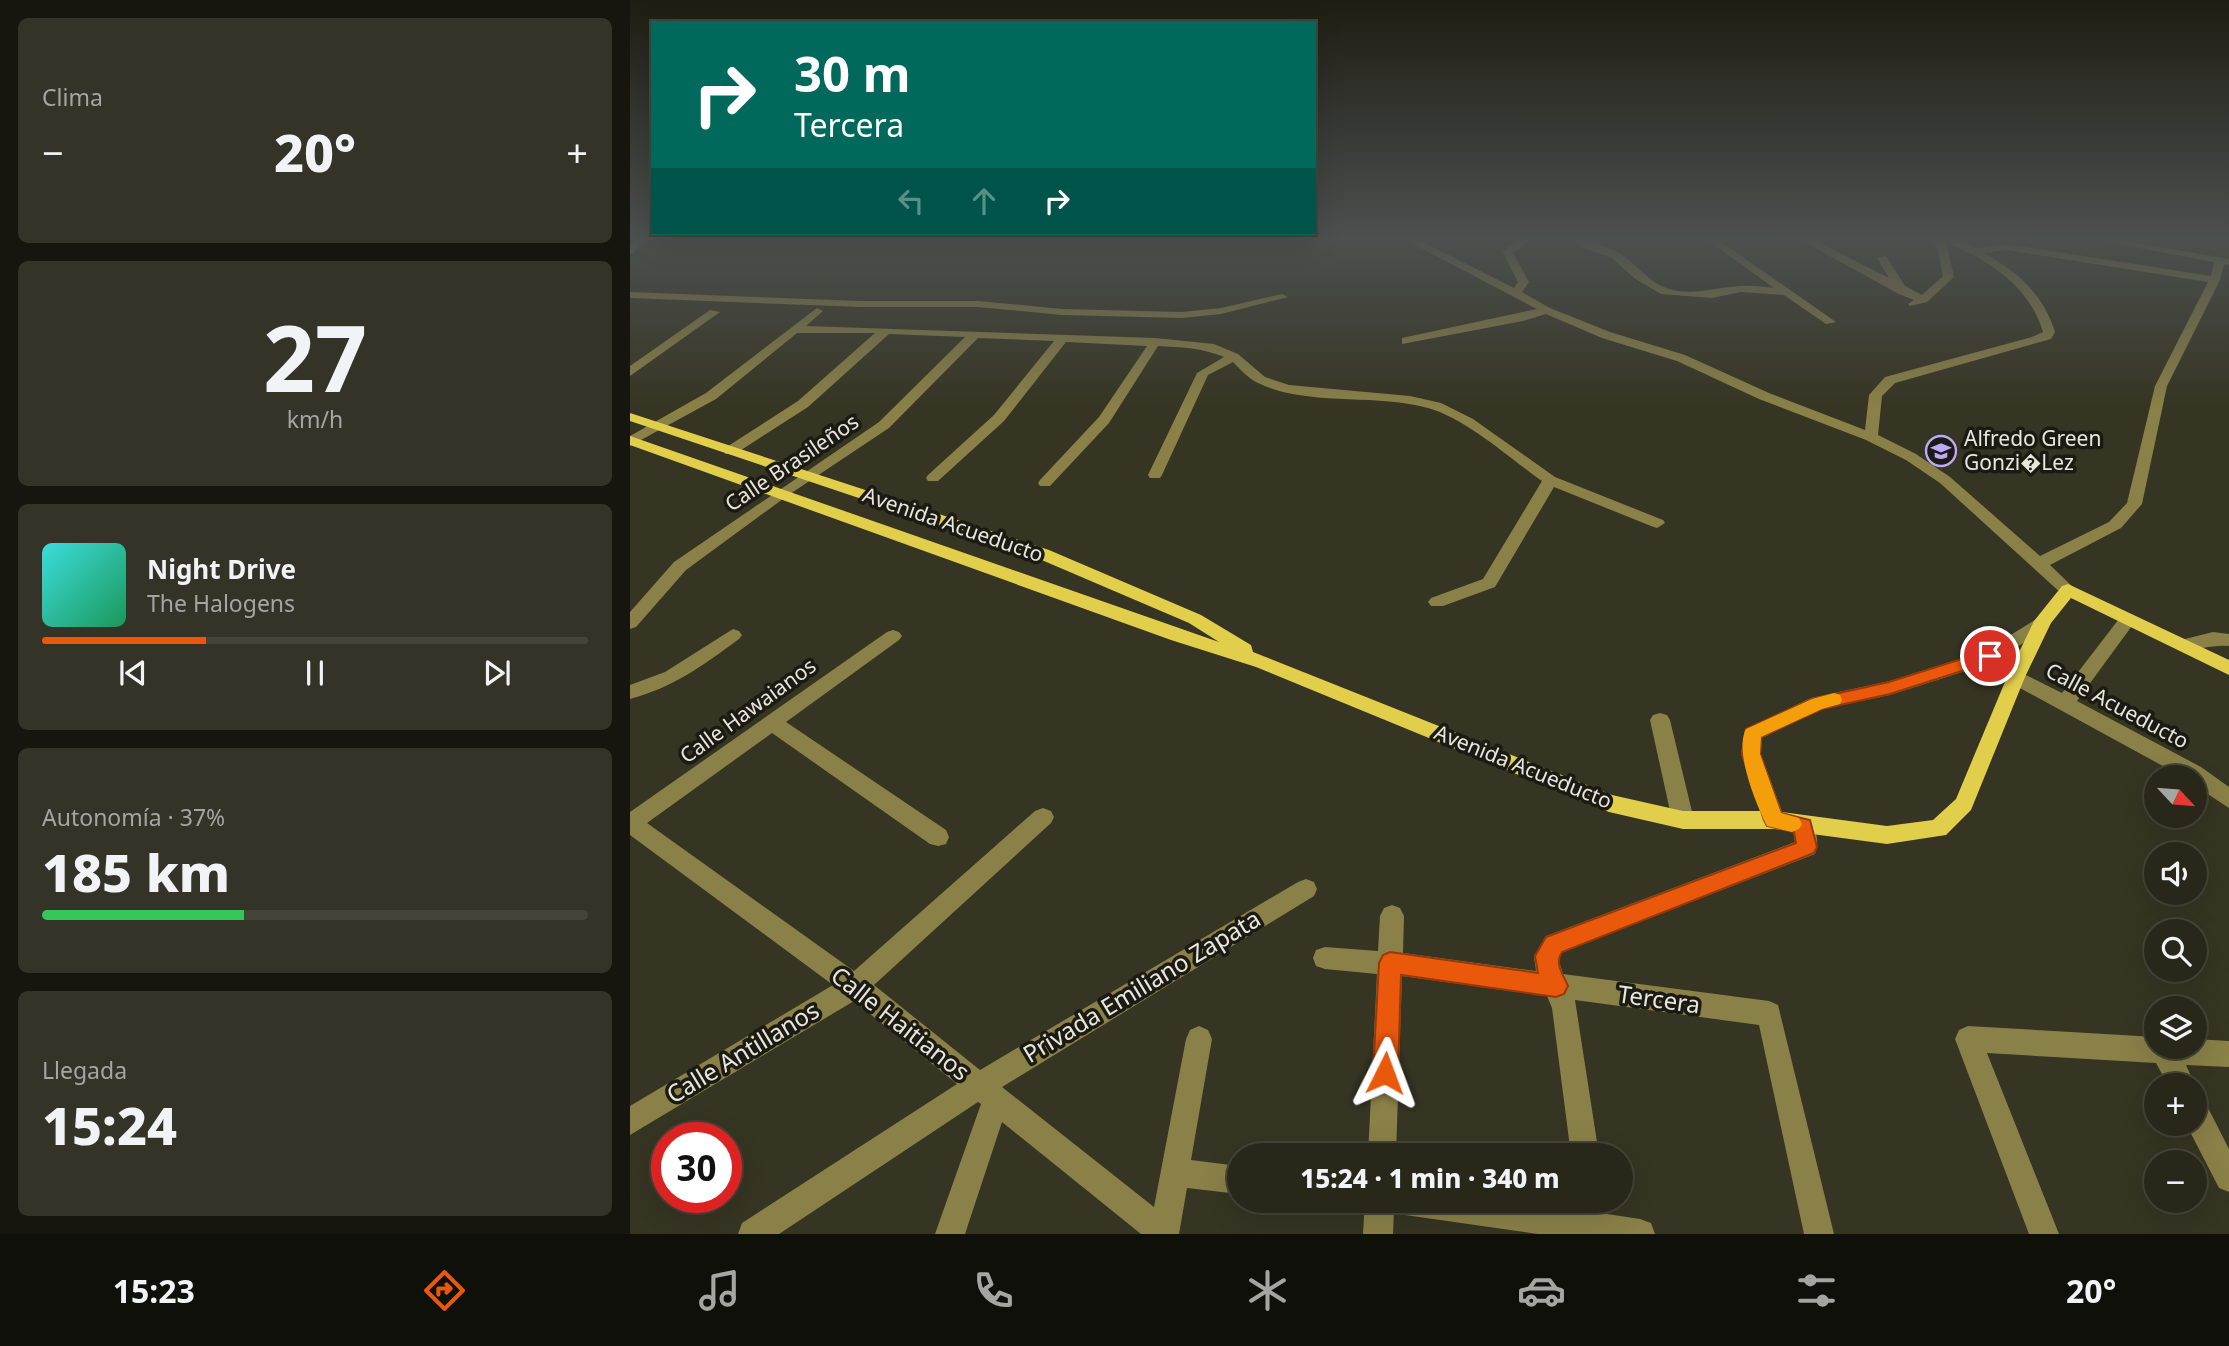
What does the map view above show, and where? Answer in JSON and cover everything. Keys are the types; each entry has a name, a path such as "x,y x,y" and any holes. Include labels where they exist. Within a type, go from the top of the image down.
{"main road":[{"name":"Avenida Acueducto","path":"630,417 1043,554 1195,619 1263,662"},
{"name":"Avenida Acueducto","path":"631,441 782,492 1177,636 1263,662 1609,803 1683,820 1774,820 1803,826 1887,835 1938,830 1964,804 2016,677 2043,621 2068,590"},
{"path":"2068,590 2229,668"}],"street":[{"path":"630,295 861,304 978,304 1062,312 1182,316 1221,311 1282,297"},
{"path":"1520,295 1546,310 1606,335 1681,358 1764,396 1871,437 1911,457 1945,481 2068,590"},
{"path":"1695,295 1718,295"},
{"path":"1791,295 1830,321"},
{"path":"1909,295 1923,300"},
{"path":"1908,306 1929,295"},
{"path":"1871,437 1876,395 1890,380 2047,336 2042,311 2030,295"},
{"path":"2038,564 2115,525 2134,504 2161,386 2208,295"},
{"path":"1406,341 1523,318 1546,310"},
{"path":"631,441 711,396 817,311"},
{"path":"630,372 714,312"},
{"path":"797,329 886,330 1155,342 1214,348 1234,357 1260,380 1288,389 1410,400 1436,407 1468,422 1550,480 1657,523"},
{"path":"730,451 803,404 886,330"},
{"name":"Calle Brasileños","path":"630,623 680,566 782,492 884,425 975,334"},
{"path":"933,478 999,418 1062,339"},
{"path":"1045,483 1104,420 1155,342"},
{"path":"1155,475 1203,373 1234,357"},
{"path":"1437,602 1489,583 1550,480"},
{"path":"2065,704 2128,619"},
{"path":"1774,820 1751,754 1752,734 1818,703 1890,688 1990,656 2043,621"},
{"path":"630,692 676,676 733,635"},
{"name":"Calle Hawaianos","path":"630,824 893,636"},
{"path":"2183,645 2213,638 2229,640"},
{"name":"Calle Acueducto","path":"2016,677 2194,773 2229,799"},
{"path":"1660,720 1683,820"},
{"path":"771,722 938,837"},
{"name":"Calle Antillanos","path":"630,1121 855,986 1043,817"},
{"name":"Calle Haitianos","path":"630,824 855,986 1164,1234"},
{"path":"1583,1143 1565,1007 1548,968 1546,956 1554,944 1807,847 1803,826"},
{"name":"Privada Emiliano Zapata","path":"753,1234 987,1093 1306,889"},
{"path":"1382,1143 1392,916"},
{"name":"Tercera","path":"1325,958 1390,963 1769,1014 1819,1234"},
{"path":"1164,1234 1199,1039"},
{"path":"2044,1234 1968,1039 2144,1050"},
{"path":"2207,1053 2229,1054"},
{"path":"950,1234 987,1093"},
{"path":"2207,1135 2229,1178"},
{"path":"1176,1172 1227,1178"},
{"path":"1378,1234 1379,1213"},
{"path":"1521,1213 1593,1221 1640,1234"}],"slow traffic":[{"path":"1792,824 1774,820 1751,754 1752,734 1818,703 1834,700"}],"place":[{"name":"Alfredo Green Gonzi�Lez","path":"1941,451"}],"route":[{"path":"1385,1073 1390,963 1556,986 1546,956 1554,944 1807,847 1803,826 1774,820 1751,754 1752,734 1818,703 1890,688 1990,656"}]}
